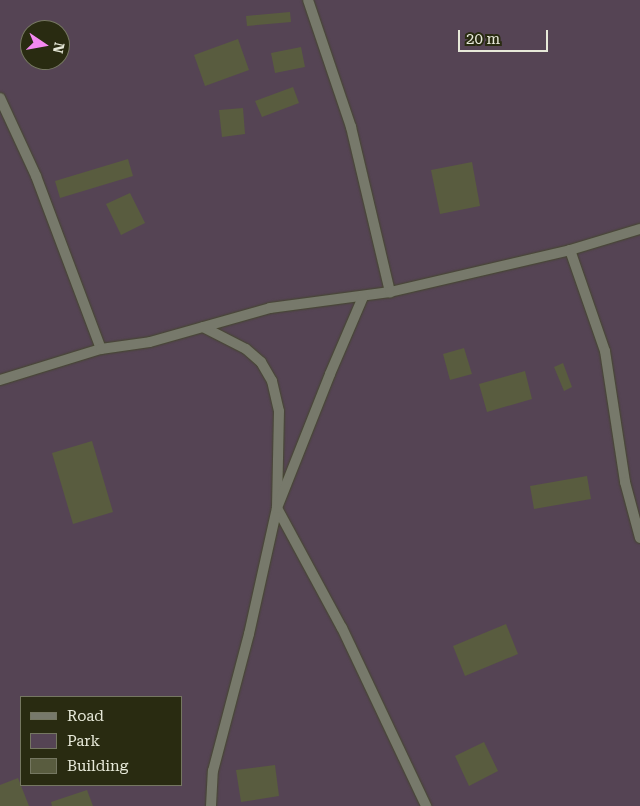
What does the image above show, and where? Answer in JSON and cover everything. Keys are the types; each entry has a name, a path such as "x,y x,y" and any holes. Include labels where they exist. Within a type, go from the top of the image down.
{"street":[{"path":"308,0 351,128 390,292"},
{"path":"0,98 36,176 101,349"},
{"path":"0,380 101,349 150,342 270,308 390,292 570,250 640,228"},
{"path":"570,250 605,351 625,482 640,538"},
{"path":"212,806 213,771 249,634 278,508 330,374 363,296"},
{"path":"203,327 246,349 262,362 272,381 279,411 278,508 342,628 426,806"}],"green space":[{"path":"0,0 640,0 640,806 0,806"}],"building":[{"path":"290,12 291,22 247,26 246,16"},
{"path":"238,39 249,70 205,86 194,55"},
{"path":"301,47 305,67 275,73 271,53"},
{"path":"293,87 299,103 262,117 255,101"},
{"path":"243,108 245,134 222,137 219,110"},
{"path":"128,159 133,176 60,198 55,181"},
{"path":"472,162 480,206 440,214 431,170"},
{"path":"130,193 145,223 121,235 106,204"},
{"path":"464,348 472,374 450,380 443,354"},
{"path":"563,363 572,387 564,391 554,367"},
{"path":"525,371 532,399 487,412 479,384"},
{"path":"92,441 113,512 73,524 52,453"},
{"path":"587,476 591,499 534,509 530,486"},
{"path":"506,624 518,654 465,676 453,646"},
{"path":"484,742 498,771 469,786 455,756"},
{"path":"275,765 279,796 241,802 236,770"},
{"path":"18,778 29,806 0,806 0,785"},
{"path":"87,790 93,806 52,806 51,802"}]}
